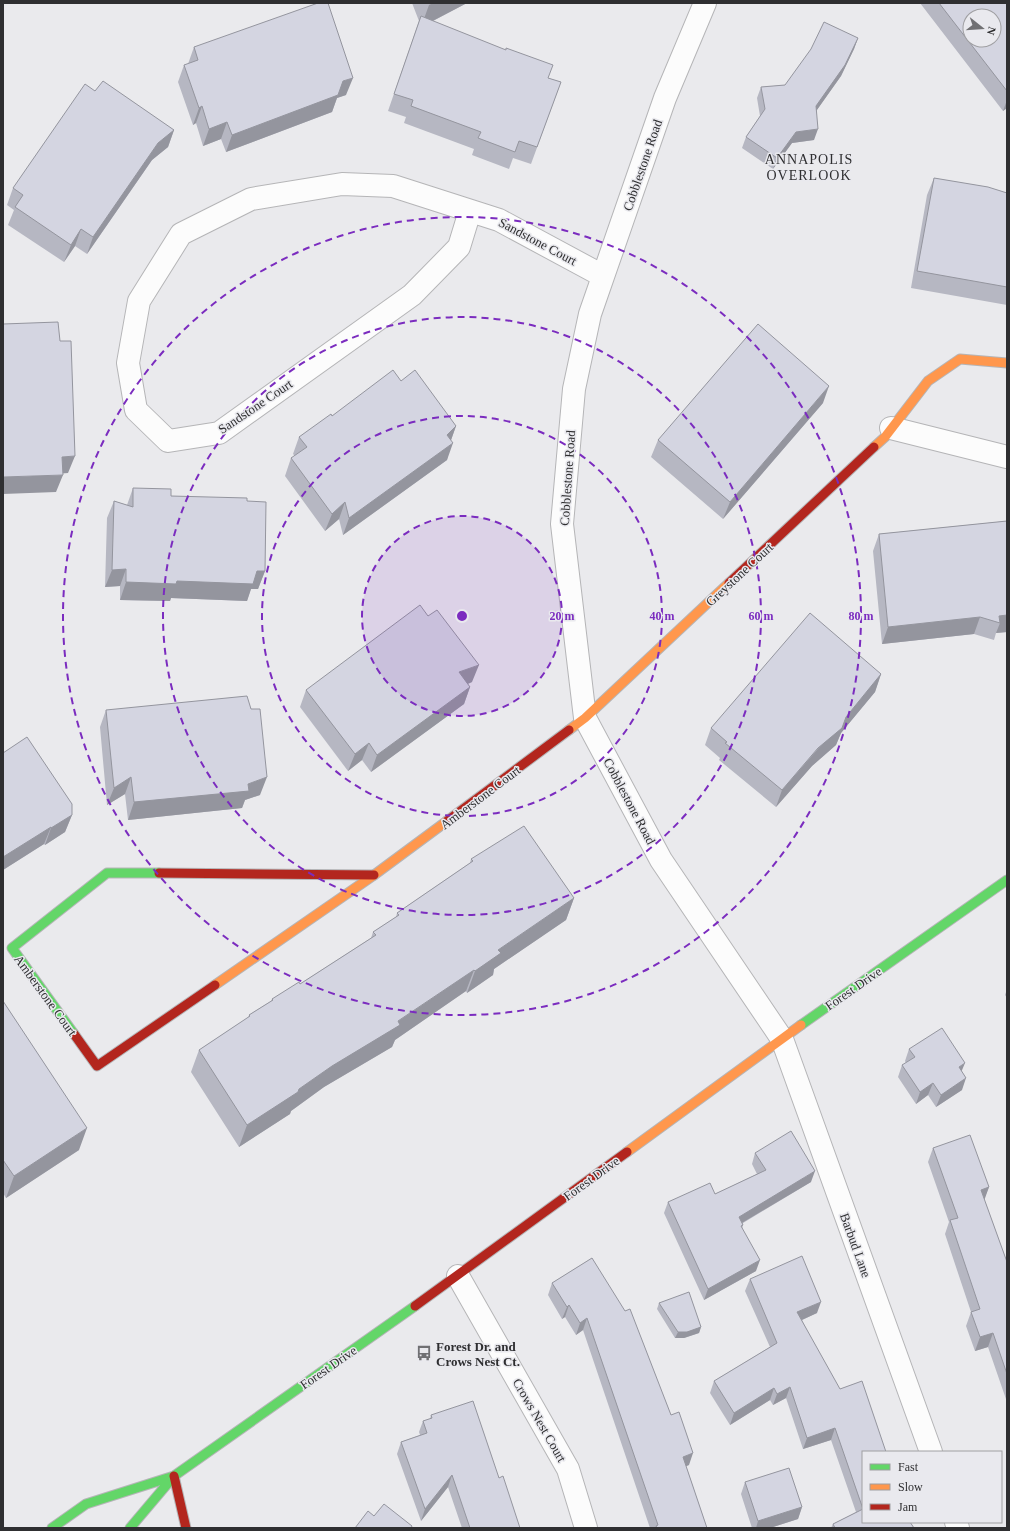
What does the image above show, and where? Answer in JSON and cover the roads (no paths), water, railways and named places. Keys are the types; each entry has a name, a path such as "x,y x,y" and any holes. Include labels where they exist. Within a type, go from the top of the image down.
{"street":[{"name":"Cobblestone Road","path":"702,4 666,98 590,314 574,389 562,524 585,718 661,860 782,1038"},
{"name":"Sandstone Court","path":"470,211 459,247 412,295 219,433 168,440 136,410 128,363 139,301 181,234 251,199 342,184 393,186 499,220 603,276"},
{"name":"Greystone Court","path":"585,718 885,437 928,381 960,359 1007,363"},
{"path":"891,428 1007,457"},
{"name":"Amberstone Court","path":"374,875 107,873 12,948 97,1066 374,875 585,718"},
{"name":"Forest Drive","path":"130,1528 174,1476 458,1276 782,1038 1007,880"},
{"name":"Barbud Lane","path":"782,1038 931,1451"},
{"name":"Crows Nest Court","path":"458,1276 568,1469 586,1528"},
{"path":"174,1476 186,1528"},
{"name":"Forest Drive","path":"52,1528 86,1504 174,1476"}],"place":[{"name":"Forest Dr. and Crows Nest Ct.","path":"424,1353"}],"district":[{"name":"ANNAPOLIS OVERLOOK","path":"809,168"}]}
